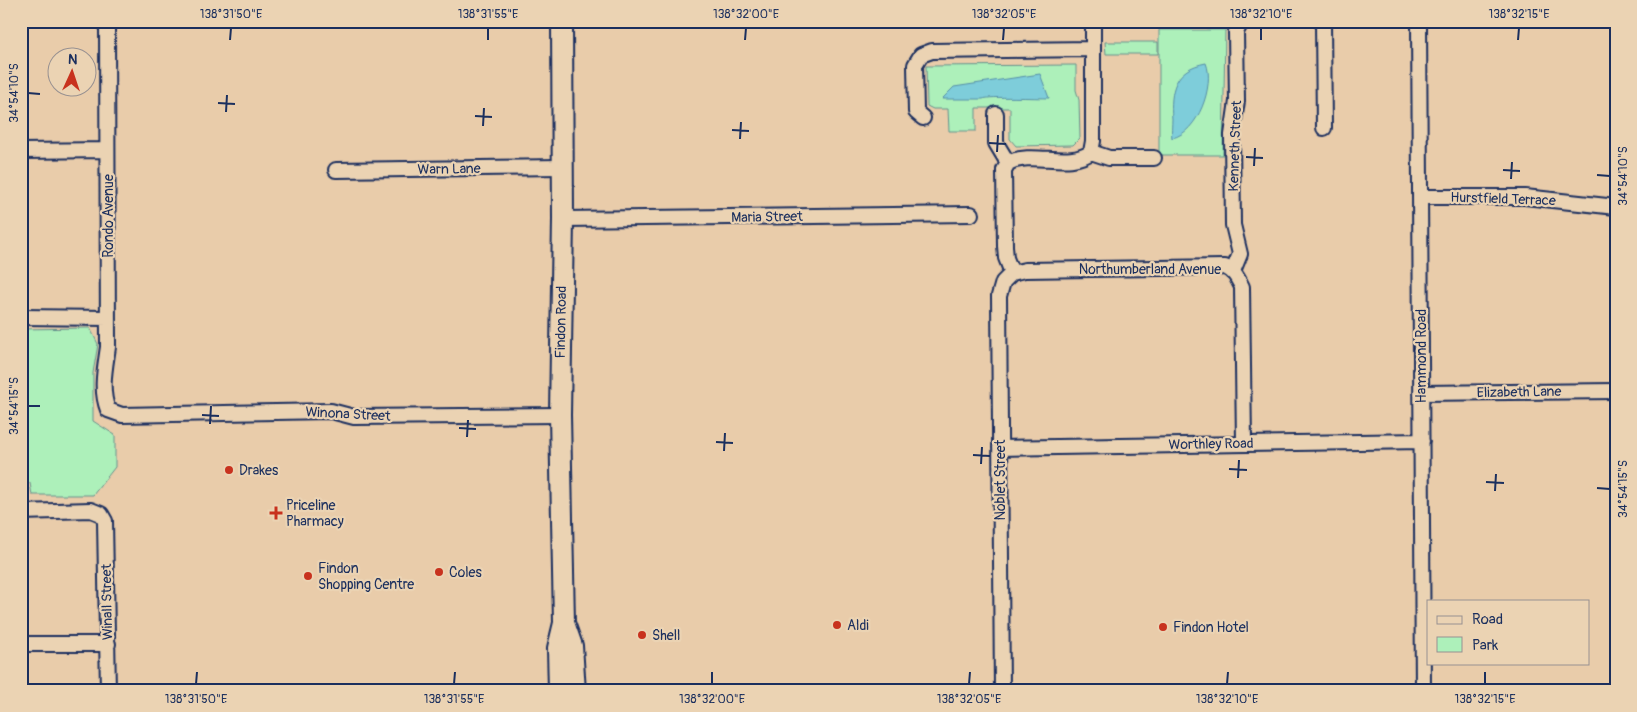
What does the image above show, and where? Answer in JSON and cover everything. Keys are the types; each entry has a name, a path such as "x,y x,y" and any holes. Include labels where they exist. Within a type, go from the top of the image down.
{"main road":[{"name":"Findon Road","path":"559,691 566,659 572,646 564,623 560,415 563,219 562,21"},
{"name":"Findon Road","path":"566,659 575,691"},
{"path":"544,691 566,659 588,691"}],"street":[{"name":"Rondo Avenue","path":"107,21 108,347 104,372 104,400 108,410"},
{"path":"1008,163 1019,158 1075,159 1091,152 1093,141 1093,21"},
{"name":"Kenneth Street","path":"1233,271 1240,254 1233,225 1232,135 1237,101 1236,32 1242,21"},
{"path":"1323,21 1324,128"},
{"name":"Hammond Road","path":"1420,21 1423,691"},
{"path":"923,118 916,112 915,65 921,55 932,51 1093,49"},
{"path":"996,114 996,143 1008,163 1004,178 1005,246 1006,258 1012,273"},
{"path":"21,151 108,150"},
{"path":"1091,152 1109,158 1154,158"},
{"name":"Warn Lane","path":"336,170 562,167"},
{"name":"Hurstfield Terrace","path":"1420,197 1525,197 1616,207"},
{"name":"Maria Street","path":"563,219 971,214"},
{"name":"Northumberland Avenue","path":"1012,273 1025,270 1225,267 1233,271 1242,287 1244,443"},
{"name":"Noblet Street","path":"1002,691 999,296 1003,282 1012,273"},
{"path":"21,317 108,318"},
{"name":"Elizabeth Lane","path":"1421,393 1616,391"},
{"name":"Winona Street","path":"108,410 122,415 331,411 354,417 560,415"},
{"name":"Worthley Road","path":"1000,448 1422,441"},
{"name":"Winall Street","path":"21,512 91,510 101,514 104,521 108,691"},
{"path":"21,644 108,644"}],"green space":[{"path":"1159,30 1225,30 1223,155 1159,155"},
{"path":"1105,42 1158,42 1158,54 1106,54"},
{"path":"1076,65 1080,138 1073,145 1016,146 1010,139 1010,108 976,108 976,131 949,131 948,109 933,109 927,106 926,66"},
{"path":"90,328 98,344 93,373 93,421 115,435 115,467 93,495 32,495 30,483 21,482 21,329"}],"water":[{"path":"1206,63 1208,83 1202,107 1190,127 1172,138 1172,99 1176,82 1187,70"},
{"path":"1040,74 1049,98 942,99 954,87"}],"place":[{"name":"Drakes","path":"229,470"},
{"name":"Priceline Pharmacy","path":"276,513"},
{"name":"Coles","path":"439,572"},
{"name":"Findon Shopping Centre","path":"308,576"},
{"name":"Aldi","path":"837,625"},
{"name":"Findon Hotel","path":"1163,627"},
{"name":"Shell","path":"642,635"}]}
